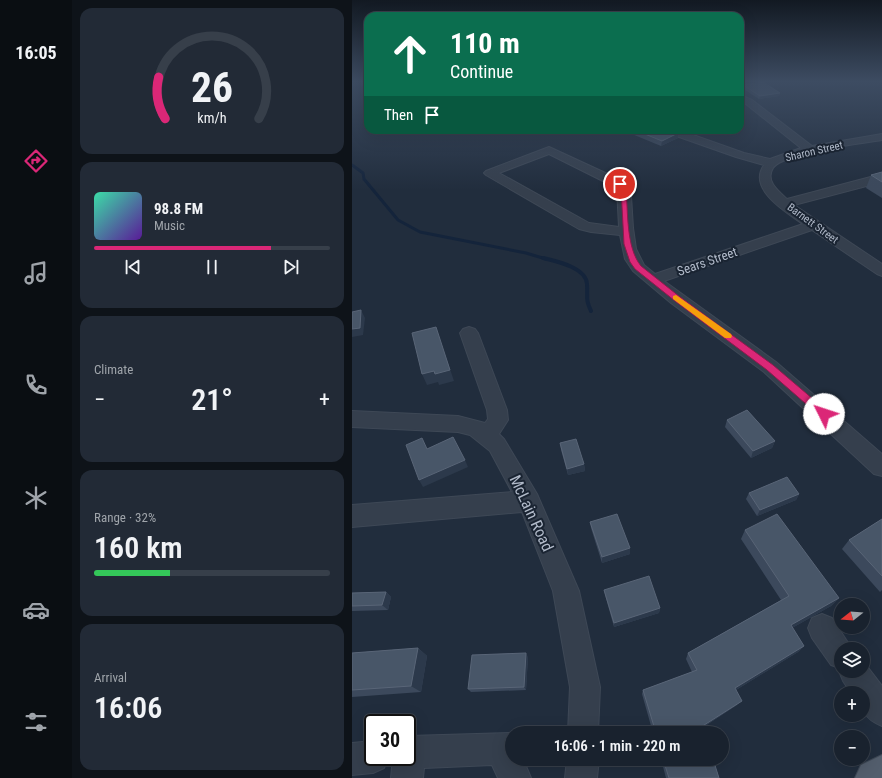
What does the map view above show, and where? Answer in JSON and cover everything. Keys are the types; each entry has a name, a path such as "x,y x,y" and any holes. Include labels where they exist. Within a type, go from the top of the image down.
{"main road":[{"path":"874,778 882,773"}],"street":[{"path":"768,117 810,150"},
{"path":"680,134 740,155 771,163"},
{"name":"Sharon Street","path":"771,163 781,158 810,150 882,137"},
{"path":"490,173 561,145"},
{"path":"549,150 623,186 627,244 638,268 653,280"},
{"name":"Barnett Street","path":"771,163 764,174 766,185 772,193 814,225 882,271"},
{"path":"477,166 584,226 627,232"},
{"path":"785,203 882,178"},
{"name":"Sears Street","path":"653,280 814,225"},
{"name":"Sears Street","path":"653,280 770,368 882,467"},
{"path":"469,333 497,410 498,420 487,436"},
{"name":"McLain Road","path":"352,419 458,424 476,428 497,445 529,501 566,591 585,687 583,726"},
{"path":"352,516 529,501"},
{"path":"822,628 834,645"},
{"path":"858,678 882,711"},
{"path":"416,760 505,749"},
{"path":"352,759 364,758"},
{"path":"512,766 515,778"},
{"path":"581,778 582,766"}],"building":[{"path":"645,134 676,134 662,141"},
{"path":"882,172 882,182 871,175"},
{"path":"361,310 360,328 352,329 352,312"},
{"path":"436,327 450,370 435,374 434,371 422,374 412,333"},
{"path":"747,410 775,441 753,451 727,420"},
{"path":"453,437 465,460 419,480 406,445 422,438 427,449"},
{"path":"576,439 584,464 567,469 560,443"},
{"path":"787,477 799,494 760,510 749,493"},
{"path":"617,514 630,548 602,557 590,522"},
{"path":"777,514 839,598 834,598 834,601 791,625 804,646 735,688 742,701 703,726 654,726 643,690 697,670 688,653 789,596 745,530"},
{"path":"882,519 882,576 849,540"},
{"path":"649,576 660,608 614,623 604,590"},
{"path":"386,592 382,605 352,606 352,593"},
{"path":"418,648 411,686 352,690 352,653"},
{"path":"526,653 524,687 468,689 472,655"},
{"path":"665,766 715,766 719,778 669,778"}],"waterway":[{"path":"352,165 363,173 364,179 398,220 420,232 526,253 546,259"},
{"path":"543,258 569,266 581,273 587,284 587,300 591,311"}],"slow traffic":[{"path":"676,298 715,325 728,336"}],"route":[{"path":"620,184 624,188 627,244 629,252 638,268 770,368 824,414"}]}
